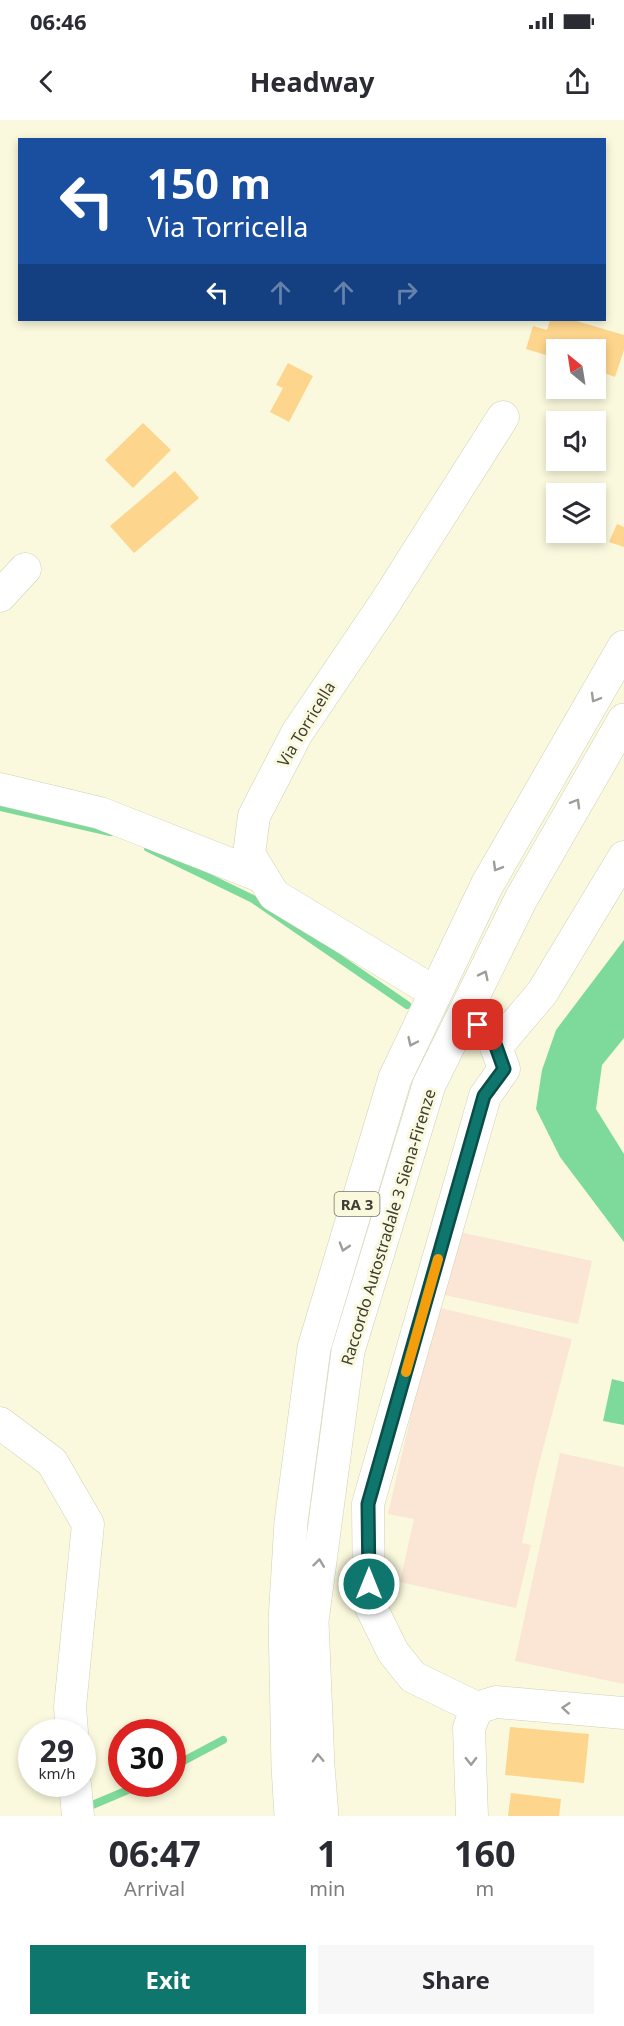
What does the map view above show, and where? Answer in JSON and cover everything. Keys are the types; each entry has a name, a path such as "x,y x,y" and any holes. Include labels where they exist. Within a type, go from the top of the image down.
{"highway":[{"name":"Raccordo Autostradale 3 Siena-Firenze","path":"291,1816 285,1621 291,1522 314,1348 395,1078 487,885 624,647"},
{"name":"Raccordo Autostradale 3 Siena-Firenze","path":"322,1816 312,1621 348,1351 429,1085 521,900 624,720"}],"street":[{"name":"Via Torricella","path":"422,984 274,895 249,854 254,816 297,733 385,603 503,417"},
{"path":"0,596 25,569"},
{"path":"0,789 100,813 263,877"},
{"path":"624,858 543,993 487,1036 504,1069 484,1096 368,1504 369,1603 393,1652 413,1677 477,1708 496,1702 624,1713"},
{"path":"0,1423 52,1462 88,1524 70,1707 71,1719"},
{"path":"472,1816 469,1728 477,1708"},
{"path":"76,1797 78,1816"}],"shaded area":[{"path":"624,940 624,1038 602,1065 596,1109 624,1154 624,1242 560,1157 536,1109 542,1070 556,1030"},
{"path":"455,1231 592,1261 578,1324 440,1294"},
{"path":"436,1307 572,1339 537,1471 522,1543 531,1545 516,1608 400,1582 414,1519 388,1514"},
{"path":"612,1379 624,1382 624,1425 603,1421"},
{"path":"560,1453 624,1467 624,1684 515,1661"}],"building":[{"path":"550,321 576,321 624,335 624,350 615,377 606,374 606,339 546,339 546,355 526,349 533,326 547,330"},
{"path":"288,363 313,376 289,422 270,412 283,388 276,385"},
{"path":"143,423 171,450 133,488 105,460"},
{"path":"175,471 199,498 134,553 110,526"},
{"path":"617,524 624,527 624,547 609,542"},
{"path":"510,1727 589,1734 584,1783 505,1775"},
{"path":"511,1793 561,1799 559,1816 508,1816"}],"waterway":[{"path":"0,807 110,832"},
{"path":"148,848 253,899 407,1005"},
{"path":"186,1760 223,1740"},
{"path":"90,1806 111,1797"}],"slow traffic":[{"path":"406,1372 438,1259"}],"route":[{"path":"369,1584 368,1504 484,1096 504,1069 493,1038 478,1025"}]}
